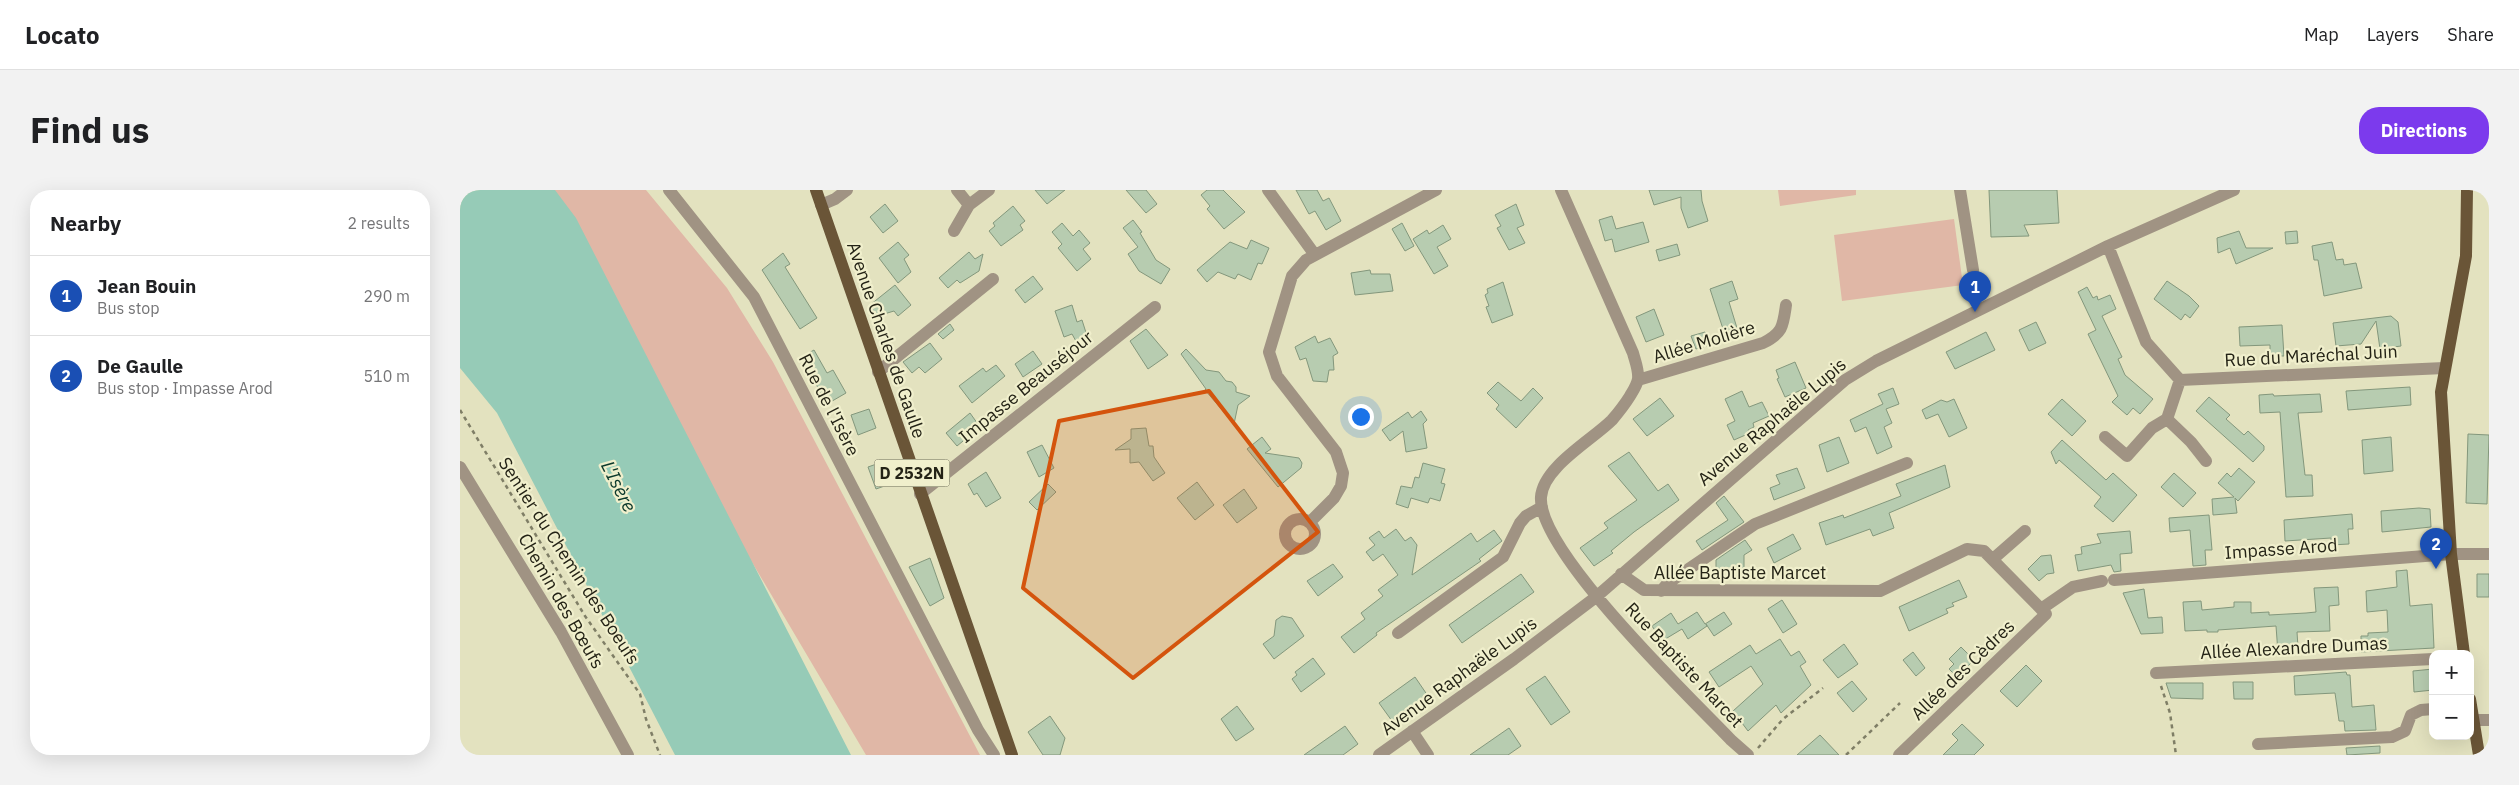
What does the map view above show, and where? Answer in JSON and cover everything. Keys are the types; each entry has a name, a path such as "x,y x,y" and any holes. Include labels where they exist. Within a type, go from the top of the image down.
{"main road":[{"name":"Avenue Charles de Gaulle","path":"816,190 1012,755"},
{"path":"2463,650 2451,554 2440,392 2466,256 2467,190"},
{"path":"2474,720 2478,755"}],"street":[{"name":"Rue de l'Isère","path":"669,190 754,297 978,730 994,755"},
{"path":"821,205 835,199 847,190"},
{"path":"957,190 969,205"},
{"path":"954,231 969,205 989,190"},
{"path":"1268,190 1315,255"},
{"path":"1310,522 1334,498 1342,486 1344,472 1336,452 1277,376 1269,352 1292,276 1306,260 1436,190"},
{"path":"1398,633 1503,557 1520,523 1526,516 1542,507 1541,497 1548,479 1568,458 1613,419 1627,401 1638,380 1633,353 1561,190"},
{"path":"1960,190 1973,270"},
{"name":"Avenue Raphaële Lupis","path":"1379,755 1514,659 1596,597 1845,380 1876,361 2108,246 2234,190"},
{"path":"2105,437 2127,456 2152,428 2167,419 2180,380 2146,342 2108,246"},
{"path":"878,372 993,279"},
{"name":"Allée Molière","path":"1638,380 1763,343 1775,337 1783,327 1786,305"},
{"name":"Impasse Beauséjour","path":"920,494 1154,307"},
{"name":"Rue du Maréchal Juin","path":"2180,380 2444,368"},
{"path":"2167,419 2191,442 2206,461"},
{"path":"1661,591 1668,583 1755,524 1907,462"},
{"name":"Chemin des Bœufs","path":"460,467 561,632 628,755"},
{"name":"Rue Baptiste Marcet","path":"1542,507 1557,542 1596,597 1731,740 1752,753"},
{"path":"2025,531 1993,559 2041,609"},
{"name":"Allée Baptiste Marcet","path":"1621,574 1644,590 1880,591 1968,549 1984,551 1993,559"},
{"name":"Impasse Arod","path":"2041,609 2073,587 2108,580 2451,554 2489,554"},
{"name":"Allée des Cèdres","path":"1899,755 2046,614 2041,609"},
{"name":"Allée Alexandre Dumas","path":"2156,673 2429,659"},
{"path":"2258,744 2392,737 2405,731 2408,718 2411,715 2421,710 2429,709"},
{"path":"2474,720 2489,720"},
{"path":"1412,731 1428,755"}],"path":[{"name":"Sentier du Chemin des Boeufs","path":"460,410 585,616 640,694 646,719 660,755"},
{"path":"2156,673 2170,713 2176,755"},
{"path":"1752,753 1783,719 1822,688"},
{"path":"1846,755 1900,703"}],"highlighted area":[{"path":"1209,391 1318,532 1133,678 1023,588 1059,421"}],"shaded area":[{"path":"532,190 646,190 727,288 773,362 980,755 866,755"},
{"path":"1778,190 1856,190 1856,195 1780,206"},
{"path":"1954,219 1963,285 1842,301 1834,235"}],"water":[{"name":"L'Isère","path":"460,190 555,190 576,218 851,755 675,755 497,413 460,368"}],"building":[{"path":"1035,190 1065,190 1047,204"},
{"path":"1126,190 1146,190 1157,204 1146,213"},
{"path":"1207,190 1223,190 1245,212 1224,229 1207,209 1210,206 1201,195"},
{"path":"1296,190 1317,190 1323,201 1329,198 1341,221 1326,230 1315,211 1309,214"},
{"path":"1649,190 1701,190 1708,221 1688,228 1681,208 1681,197 1654,205"},
{"path":"1989,190 2057,190 2059,223 2024,225 2029,236 1991,237"},
{"path":"885,204 898,221 883,233 870,217"},
{"path":"1516,204 1524,225 1517,228 1525,243 1509,250 1497,228 1501,226 1495,215"},
{"path":"1013,206 1025,221 1020,225 1023,230 1001,246 989,231 995,226 993,223"},
{"path":"1612,216 1616,229 1643,222 1649,242 1615,252 1612,239 1605,241 1599,220"},
{"path":"1133,220 1142,232 1140,233 1156,260 1170,269 1161,284 1139,271 1128,254 1138,247 1123,228"},
{"path":"1062,223 1073,236 1079,230 1090,243 1083,249 1091,259 1077,271 1058,248 1062,244 1052,232"},
{"path":"1402,223 1414,246 1405,251 1392,229"},
{"path":"1443,225 1451,239 1437,247 1448,266 1434,274 1413,239 1427,230 1429,234"},
{"path":"2239,231 2246,248 2273,248 2236,264 2230,248 2218,253 2217,238"},
{"path":"2297,231 2298,243 2286,244 2285,232"},
{"path":"1251,240 1269,248 1262,264 1258,263 1251,280 1238,274 1235,279 1218,272 1207,282 1197,270 1230,242 1247,249"},
{"path":"898,242 909,255 904,259 911,272 898,283 879,258"},
{"path":"2332,242 2336,260 2343,259 2344,265 2356,263 2362,288 2324,296 2318,260 2314,260 2312,246"},
{"path":"1677,244 1680,255 1659,261 1656,250"},
{"path":"969,252 975,259 983,254 979,271 960,283 957,280 948,288 939,278"},
{"path":"783,253 790,264 785,267 817,318 800,329 762,270"},
{"path":"1370,270 1371,274 1390,274 1393,291 1355,295 1351,273"},
{"path":"1033,276 1043,289 1025,303 1015,290"},
{"path":"1732,281 1738,299 1729,302 1737,328 1724,332 1710,289"},
{"path":"2167,281 2189,296 2199,306 2190,318 2185,314 2181,320 2154,299"},
{"path":"1503,282 1513,315 1492,323 1486,307 1489,306 1485,295 1488,293 1487,289"},
{"path":"895,285 911,305 898,316 894,311 874,317 870,305"},
{"path":"2087,287 2093,298 2097,296 2098,300 2110,295 2116,309 2102,316 2122,357 2118,359 2125,375 2153,399 2140,414 2133,408 2127,415 2112,402 2118,396 2088,334 2096,330 2078,292"},
{"path":"1072,305 1077,322 1082,320 1088,339 1077,343 1072,334 1064,337 1055,311"},
{"path":"1654,309 1664,335 1646,342 1636,317"},
{"path":"2391,316 2398,322 2401,346 2380,349 2376,321 2361,344 2336,346 2333,323"},
{"path":"2036,322 2046,343 2029,351 2019,330"},
{"path":"950,324 954,330 943,339 938,334"},
{"path":"2282,325 2284,356 2270,356 2270,345 2240,346 2239,327"},
{"path":"1146,329 1168,355 1148,369 1130,341"},
{"path":"1705,332 1709,345 1696,349 1691,336"},
{"path":"1986,332 1995,350 1955,369 1946,352"},
{"path":"1315,336 1318,343 1330,338 1338,353 1333,356 1334,370 1329,370 1327,382 1313,381 1306,358 1300,360 1295,347"},
{"path":"930,343 942,359 925,373 919,367 912,373 903,362"},
{"path":"1186,349 1206,370 1219,372 1226,381 1232,382 1236,387 1236,392 1250,396 1238,405 1234,424 1205,390 1181,354"},
{"path":"814,350 827,373 833,370 846,393 827,404 801,357"},
{"path":"1033,351 1042,364 1023,377 1015,364"},
{"path":"1795,362 1806,388 1785,397 1777,379 1779,378 1776,370"},
{"path":"996,365 1005,376 972,403 959,386 983,368 986,372"},
{"path":"1498,382 1521,401 1533,388 1543,398 1516,428 1496,409 1499,405 1487,393"},
{"path":"2410,387 2411,405 2348,410 2346,391"},
{"path":"1893,388 1899,404 1886,409 1892,423 1884,427 1892,447 1877,454 1866,427 1855,432 1850,420 1883,404 1878,394"},
{"path":"1742,391 1749,407 1762,402 1769,416 1753,423 1754,427 1748,430 1750,433 1734,440 1727,425 1735,421 1725,399"},
{"path":"2273,394 2274,396 2320,394 2322,412 2298,413 2305,475 2312,475 2313,496 2286,497 2280,412 2260,413 2259,395"},
{"path":"2209,397 2230,415 2226,419 2244,435 2248,431 2264,446 2264,450 2253,462 2196,411"},
{"path":"1660,398 1674,416 1647,436 1633,419"},
{"path":"1954,399 1967,428 1949,437 1938,414 1926,419 1922,410 1941,400 1947,402"},
{"path":"2062,399 2086,421 2072,436 2048,414"},
{"path":"869,409 876,428 858,435 851,415"},
{"path":"1421,411 1427,420 1423,424 1427,448 1406,452 1403,431 1390,441 1382,430 1408,412 1412,418"},
{"path":"970,413 980,427 957,446 946,433"},
{"path":"1146,428 1149,446 1153,446 1154,457 1165,473 1153,481 1139,462 1130,463 1130,449 1115,450 1131,439 1131,429"},
{"path":"2468,434 2489,435 2487,504 2466,503"},
{"path":"1262,437 1271,449 1265,453 1299,458 1302,463 1301,468 1278,487 1247,449"},
{"path":"1839,437 1849,463 1827,472 1819,445"},
{"path":"2391,437 2393,471 2364,474 2362,440"},
{"path":"2062,440 2106,480 2113,473 2137,495 2113,522 2094,506 2101,497 2059,460 2056,464 2051,452"},
{"path":"1042,445 1054,468 1039,477 1027,452"},
{"path":"1629,452 1658,491 1668,484 1679,500 1634,532 1611,551 1613,553 1594,566 1580,548 1608,528 1604,523 1637,500 1608,466"},
{"path":"885,461 893,483 876,489 868,467"},
{"path":"1423,463 1445,469 1441,483 1445,484 1440,501 1430,498 1428,503 1411,498 1408,508 1396,504 1401,486 1412,488 1415,477 1419,478"},
{"path":"1945,465 1950,487 1889,513 1894,528 1873,536 1870,529 1826,545 1819,523 1843,515 1844,518 1901,496 1896,484"},
{"path":"1797,468 1805,488 1774,500 1770,488 1780,484 1776,475"},
{"path":"2239,468 2255,482 2238,501 2235,498 2237,513 2213,515 2212,499 2234,497 2218,483 2227,473 2231,477"},
{"path":"986,472 1001,498 986,507 977,493 974,495 968,484"},
{"path":"2174,473 2196,493 2183,507 2161,487"},
{"path":"1197,482 1214,505 1195,520 1177,498"},
{"path":"1048,484 1056,492 1037,510 1029,502"},
{"path":"1244,489 1257,508 1237,523 1223,505"},
{"path":"1724,496 1744,522 1702,550 1696,541 1728,520 1716,503"},
{"path":"2430,509 2431,527 2382,532 2381,511"},
{"path":"2352,514 2353,529 2348,529 2349,544 2331,545 2331,538 2285,541 2284,520"},
{"path":"2209,515 2212,550 2205,550 2206,565 2193,566 2190,530 2170,532 2169,518"},
{"path":"1396,529 1405,541 1411,537 1417,545 1412,575 1471,533 1477,542 1494,530 1502,541 1479,559 1481,561 1376,633 1377,635 1354,653 1341,637 1365,619 1361,613 1383,596 1378,590 1398,575 1383,554 1373,561 1366,552 1375,545 1369,538 1379,531 1384,538"},
{"path":"2130,531 2132,553 2120,554 2121,571 2114,572 2111,565 2078,571 2075,555 2082,554 2081,547 2101,543 2097,534"},
{"path":"1793,534 1801,549 1774,563 1767,548"},
{"path":"1745,540 1752,550 1744,555 1744,569 1716,569 1716,560"},
{"path":"2051,555 2054,573 2047,574 2039,581 2028,569 2041,556"},
{"path":"930,558 944,598 930,606 909,567"},
{"path":"1333,564 1343,577 1318,596 1307,581"},
{"path":"2407,570 2410,606 2432,604 2434,648 2361,652 2361,636 2368,636 2368,633 2388,632 2387,610 2367,612 2366,591 2397,587 2396,571"},
{"path":"1521,574 1534,592 1462,643 1449,625"},
{"path":"2477,574 2489,574 2489,597 2477,597"},
{"path":"1959,580 1967,597 1952,603 1954,606 1946,609 1948,613 1909,631 1899,607"},
{"path":"2338,587 2339,605 2329,606 2330,631 2297,632 2298,647 2290,647 2290,652 2278,653 2276,626 2218,630 2218,632 2207,632 2207,630 2185,631 2183,602 2201,601 2202,610 2234,607 2234,602 2251,602 2251,613 2269,612 2269,615 2306,613 2316,612 2314,588"},
{"path":"2144,589 2148,618 2162,617 2163,633 2141,634 2123,593"},
{"path":"1782,600 1797,624 1783,633 1768,609"},
{"path":"1697,612 1705,624 1724,612 1732,624 1714,636 1706,624 1707,626 1688,639 1682,629 1662,641 1652,626 1671,613 1678,624"},
{"path":"1282,616 1292,618 1304,636 1274,659 1263,644 1274,636 1276,620"},
{"path":"1780,639 1791,656 1799,651 1806,662 1800,666 1811,685 1781,713 1776,705 1748,731 1733,711 1763,684 1751,666 1719,687 1709,672 1750,645 1756,654"},
{"path":"1844,644 1858,664 1838,678 1823,660"},
{"path":"1961,647 1974,660 1968,666 1971,668 1960,680 1949,669 1954,664 1949,659"},
{"path":"1913,652 1925,668 1916,676 1903,660"},
{"path":"1313,658 1325,674 1301,692 1292,679 1297,675 1295,672"},
{"path":"2026,665 2042,681 2017,707 2000,691"},
{"path":"2429,669 2429,690 2414,692 2413,671"},
{"path":"2346,672 2347,675 2350,675 2352,707 2374,705 2376,730 2345,731 2344,721 2339,721 2335,693 2295,695 2294,676"},
{"path":"1545,676 1570,712 1551,725 1526,689"},
{"path":"1415,677 1428,696 1392,721 1379,703"},
{"path":"1852,681 1867,699 1853,712 1837,693"},
{"path":"2233,682 2253,682 2253,699 2234,699"},
{"path":"2166,683 2203,683 2203,699 2171,698"},
{"path":"1237,706 1254,729 1236,741 1221,719"},
{"path":"1050,716 1065,738 1060,755 1043,755 1028,732"},
{"path":"1962,724 1984,745 1974,755 1943,755 1958,740 1952,734"},
{"path":"1345,726 1358,744 1343,755 1304,755"},
{"path":"1509,728 1521,746 1508,755 1470,755"},
{"path":"1820,735 1839,755 1797,755"},
{"path":"2380,746 2380,753 2347,755 2346,748"}],"place":[{"name":"Jean Bouin","path":"1975,312"},
{"name":"De Gaulle","path":"2436,569"}]}
